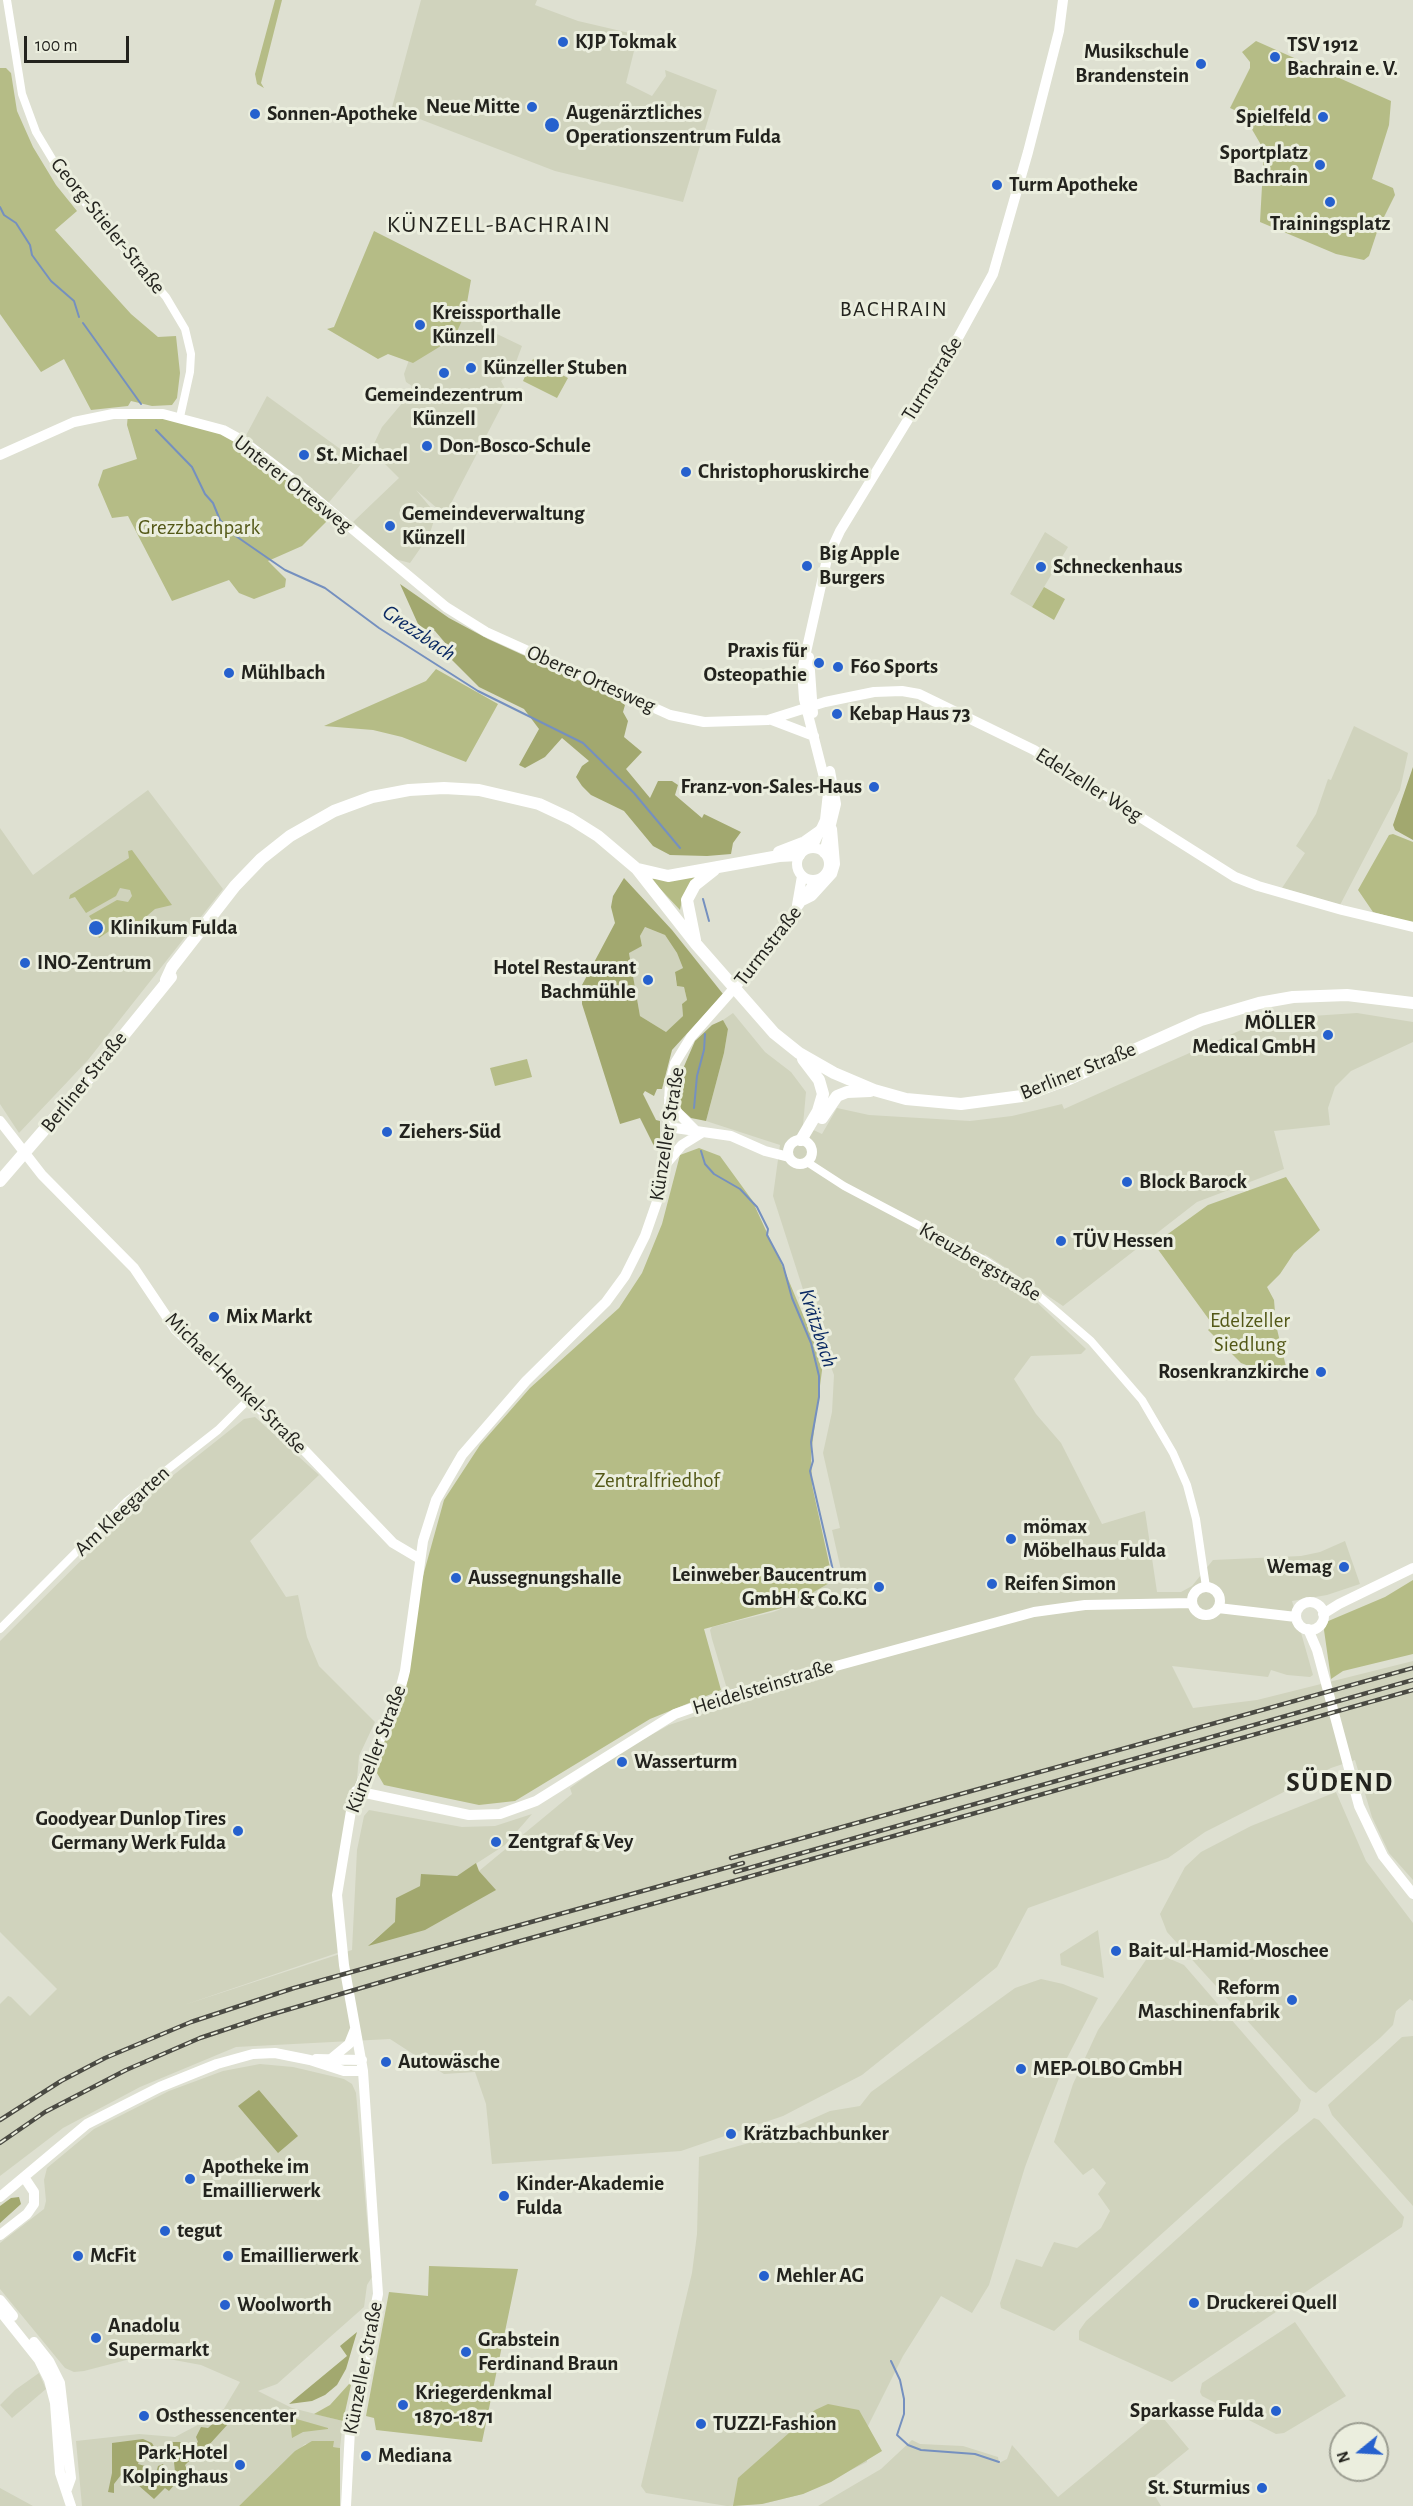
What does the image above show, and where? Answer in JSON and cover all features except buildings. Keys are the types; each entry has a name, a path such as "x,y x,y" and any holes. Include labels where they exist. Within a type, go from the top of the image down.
{"highway":[{"name":"Berliner Straße","path":"166,980 172,967 220,905 261,859 311,822 372,797 409,790 444,788 511,796 571,819 609,844 637,869 696,944 774,1033 799,1053 834,1073 874,1090 906,1099 940,1103 981,1103 1015,1097 1069,1079 1201,1020 1278,999 1347,995 1413,1003"},
{"name":"Berliner Straße","path":"0,1181 251,879 289,845 330,821 354,811 410,796 478,797 509,802 537,811 581,834 620,862 684,929"},
{"path":"637,869 656,876 668,876 765,859 805,842 827,829"},
{"path":"765,859 798,859"},
{"path":"696,944 687,900 695,885 716,869"},
{"path":"799,1053 819,1080 823,1094 805,1142"},
{"path":"805,1142 837,1096 847,1092 874,1090"}],"main road":[{"name":"Turmstraße","path":"824,853 828,793 814,736 802,670 819,588 832,545 959,336 996,266 1050,68 1063,0"},
{"name":"Unterer Ortesweg","path":"0,455 74,422 104,415 144,413 180,417 223,430 243,441 295,481 397,568"},
{"name":"Oberer Ortesweg","path":"397,568 446,607 486,632 670,715 705,722 768,720 809,707"},
{"name":"Edelzeller Weg","path":"809,707 887,690 919,694 1034,750 1235,876 1258,886 1413,927"},
{"name":"Turmstraße","path":"809,707 835,786 836,804 827,829 812,848"},
{"path":"768,720 800,729 814,736"},
{"path":"800,904 812,896 832,874 835,864 827,829"},
{"path":"800,904 802,876 798,859 812,848 824,853 828,859 828,869 822,877 816,879 802,876"},
{"name":"Turmstraße","path":"717,1010 754,968 816,879"},
{"name":"Künzeller Straße","path":"346,2506 350,2430 378,2294 363,2065 342,1953 337,1895 356,1791 402,1683 420,1559 436,1500 462,1455 533,1374 606,1302 625,1276 654,1214 665,1165 671,1076 679,1055 717,1010"},
{"path":"665,1165 682,1145 699,1131 678,1113 669,1098"},
{"name":"Michael-Henkel-Straße","path":"0,1121 14,1143 43,1177 134,1268 175,1329 306,1452 393,1543 420,1559"},
{"name":"Kreuzbergstraße","path":"668,1127 699,1131 789,1152 796,1164 807,1162"},
{"path":"789,1152 794,1142 805,1142 812,1151 807,1162"},
{"path":"1321,1610 1340,1604 1413,1568"},
{"path":"1206,1587 1216,1592 1218,1605 1210,1614 1202,1615 1195,1610 1192,1603 1197,1590 1206,1587"},
{"path":"1309,1602 1321,1610 1322,1622 1312,1629 1301,1627 1297,1614 1302,1604 1309,1602"},
{"name":"Heidelsteinstraße","path":"356,1791 469,1815 500,1814 536,1801 675,1714 739,1692 1043,1610 1115,1603 1192,1603"},
{"path":"1218,1605 1297,1614"},
{"path":"1312,1629 1359,1806 1374,1840 1400,1880 1413,1894"},
{"path":"332,2058 349,2044 356,2026"},
{"path":"0,2197 87,2124 189,2074 253,2054 275,2053 310,2060 344,2072 363,2065"},
{"path":"310,2060 332,2058 363,2065"},
{"path":"0,2235 31,2210 34,2204 34,2192 24,2177"},
{"path":"0,2300 49,2361 60,2383 71,2478 68,2489"},
{"path":"0,2311 39,2360 49,2380 55,2403 60,2473 68,2489 71,2506"}],"street":[{"name":"Georg-Stieler-Straße","path":"6,0 23,100 40,140 63,177 166,297 185,329 191,354 190,372 180,417"},
{"name":"Kreuzbergstraße","path":"807,1162 844,1186 1010,1276 1060,1312 1091,1341 1142,1400 1173,1453 1196,1519 1206,1587"},
{"name":"Am Kleegarten","path":"0,1629 126,1502 218,1430 249,1399"}],"shaded area":[{"path":"421,0 537,0 535,5 578,21 638,35 626,83 652,96 666,76 665,70 717,90 683,202 555,171 417,118 391,111"},
{"path":"465,314 470,319 484,320 497,334 522,346 513,370 501,381 508,394 445,515 416,490 436,514 429,536 410,563 395,559 353,522 399,478 371,450 382,427 409,395 412,386 406,382 404,374 409,360 448,343"},
{"name":"St. Michael","path":"267,396 361,464 325,507 243,441"},
{"name":"Schneckenhaus","path":"1045,532 1068,547 1032,607 1010,594"},
{"path":"1354,726 1408,753 1400,790 1340,905 1282,888 1305,853 1296,846 1316,814 1328,779 1331,780"},
{"name":"Klinikum Fulda","path":"148,790 223,889 88,1060 19,1133 0,1104 0,828 33,875"},
{"path":"645,927 665,935 677,953 683,968 675,972 675,977 677,986 684,987 687,1000 682,1004 683,1016 666,1032 640,1016 629,952 642,946 640,936"},
{"path":"733,1013 765,1052 791,1072 806,1092 803,1125 822,1134 837,1108 869,1115 970,1121 1012,1116 1062,1104 1064,1109 1250,1026 1281,1018 1357,1013 1413,1022 1413,1042 1351,1071 1335,1087 1328,1108 1330,1125 1274,1131 1284,1169 1197,1202 1063,1306 985,1254 980,1265 1026,1292 1086,1349 1081,1354 1031,1356 1014,1379 1036,1414 1061,1443 1102,1524 1145,1511 1157,1592 1181,1592 1192,1586 1213,1560 1301,1556 1320,1552 1345,1541 1360,1584 1327,1595 1292,1601 1313,1675 1310,1677 1287,1675 1271,1670 1268,1677 1172,1666 1193,1708 1257,1700 1413,1661 1413,1880 1389,1853 1372,1817 1355,1760 1331,1768 1205,1832 1168,1858 1028,1908 997,1967 862,2075 783,2116 681,2151 492,2164 486,2104 475,2072 444,2074 390,2039 236,2047 140,2087 63,2128 0,2176 0,2004 8,1996 11,1997 30,2016 57,1989 0,1932 0,1641 142,1500 244,1419 255,1417 319,1475 250,1541 286,1597 298,1595 307,1637 319,1666 375,1722 359,1756 356,1791 339,1871 340,1952 184,2005 352,1950 357,1850 364,1816 369,1810 462,1827 495,1826 532,1814 505,1845 457,1876 420,1886 396,1898 396,1922 369,1944 495,1890 479,1871 572,1794 570,1788 617,1754 669,1725 738,1702 727,1689 712,1639 710,1630 712,1627 773,1612 789,1606 833,1581 843,1579 832,1530 840,1528 823,1453 832,1412 834,1375 809,1308 773,1196 780,1145 706,1121 724,1053 728,1029 723,1020"},
{"path":"1336,1792 1366,1861 1413,1923 1413,2001 1410,1999 1396,2011 1393,2025 1316,2093 1309,2089 1167,1932 1160,1914 1185,1867 1201,1852 1251,1826"},
{"path":"1098,1930 1104,1978 1061,1965 1060,1954"},
{"path":"1152,1951 1184,1965 1301,2100 1298,2111 1054,2331 1001,2308 1000,2303 1016,2259 1042,2267 1054,2242 1077,2248 1101,2228 1110,2211 1098,2194 1106,2183 1093,2168 1083,2175 1054,2142 1073,2084 1098,2030"},
{"path":"1041,1979 1063,1984 1098,1998 1067,2058 1044,2116 1025,2167 989,2285 972,2313 941,2296 903,2356 866,2430 867,2462 803,2494 762,2504 727,2506 646,2493 641,2486 692,2273 697,2234 699,2157 774,2136 830,2111 860,2106 871,2092 1015,1988"},
{"path":"1413,2036 1413,2206 1332,2115 1328,2105 1402,2037"},
{"path":"260,2064 293,2067 344,2079 352,2084 356,2093 372,2277 367,2285 364,2307 277,2384 258,2391 292,2408 343,2421 340,2448 333,2447 333,2441 305,2444 239,2506 82,2506 76,2441 139,2434 175,2437 222,2412 240,2382 201,2365 158,2357 134,2358 84,2371 74,2372 65,2368 0,2289 0,2243 44,2209 46,2201 44,2180 47,2168 94,2129 169,2091 223,2071"},
{"path":"1314,2118 1319,2120 1404,2217 1402,2227 1172,2382 1079,2340 1079,2331 1086,2321 1282,2144"},
{"path":"1295,2322 1346,2396 1284,2433 1276,2434 1202,2396 1200,2392 1202,2383"},
{"path":"39,2373 46,2389 12,2418 0,2405 15,2390"},
{"path":"1159,2413 1189,2449 1147,2483 1161,2506 818,2506 881,2469 912,2440 920,2444 963,2446 998,2457 999,2463 1007,2459 1012,2445 1058,2497"},
{"path":"0,2488 33,2506 0,2506"}],"green space":[{"path":"275,0 282,0 261,83 264,88 257,84 255,74"},
{"name":"Sportplatz Bachrain","path":"1256,41 1391,101 1389,125 1372,179 1393,188 1395,195 1378,229 1369,256 1364,260 1336,254 1260,222 1264,150 1243,114 1230,108 1250,68 1250,62 1242,52"},
{"path":"0,68 6,68 11,73 17,111 33,147 56,185 77,211 55,230 131,314 158,337 176,336 180,373 177,398 172,405 152,406 131,401 128,406 91,410 64,359 41,372 0,314"},
{"path":"374,231 471,280 465,314 454,338 413,363 388,354 378,359 327,329 334,327"},
{"path":"533,359 568,378 557,398 523,381"},
{"name":"Grezzbachpark","path":"144,413 223,430 333,515 302,546 268,561 286,579 285,587 254,599 239,593 229,580 172,601 128,516 112,518 98,485 103,470 137,459 127,425 128,414"},
{"path":"400,584 449,618 488,639 615,697 625,705 623,712 628,721 624,737 642,752 626,769 650,798 658,781 672,781 678,785 675,795 702,818 704,814 741,832 733,843 731,854 670,855 653,846 624,811 591,795 582,786 576,777 582,766 589,761 562,738 545,757 525,768 519,765 539,729 524,709 479,687 448,656 447,645 435,631 424,630 418,624"},
{"path":"1044,587 1065,599 1054,620 1032,607"},
{"path":"436,669 498,704 466,762 402,737 373,730 324,726 426,681"},
{"path":"1413,767 1413,840 1395,830 1393,825"},
{"path":"1393,834 1413,842 1413,923 1373,912 1358,890 1389,835"},
{"path":"132,850 172,905 155,909 134,927 124,921 99,938 93,928 96,926 89,916 117,900 128,902 132,896 130,890 120,888 116,896 86,913 75,897 69,899 70,895 129,858 128,851"},
{"path":"700,874 682,900 680,910 651,879"},
{"path":"624,878 672,930 723,994 672,1050 662,1089 657,1089 654,1096 645,1091 643,1094 656,1120 660,1121 660,1150 656,1150 640,1118 620,1124 582,1004 582,985 615,923 611,907 613,896","holes":["645,927 665,935 677,953 683,968 675,972 677,986 684,987 687,1000 682,1004 683,1016 666,1032 640,1016 629,953 642,946 640,936"]},
{"path":"723,1020 728,1029 724,1053 706,1121 691,1118 680,1108 677,1097 682,1071 695,1041 712,1025"},
{"path":"527,1059 532,1077 495,1086 490,1068"},
{"name":"Zentralfriedhof","path":"699,1148 720,1156 752,1200 823,1363 811,1454 812,1485 833,1581 789,1606 704,1629 721,1690 650,1719 515,1801 479,1805 384,1785 374,1768 408,1679 418,1594 444,1500 480,1445 530,1388 619,1308 642,1273 662,1224 680,1155"},
{"name":"Edelzeller Siedlung","path":"1286,1177 1320,1230 1294,1253 1280,1274 1267,1287 1274,1300 1276,1325 1288,1375 1267,1373 1241,1363 1208,1330 1213,1325 1154,1244 1208,1205"},
{"path":"1413,1580 1413,1654 1343,1671 1331,1679 1324,1630 1326,1622 1385,1597"},
{"path":"476,1863 479,1871 496,1890 425,1930 368,1946 395,1922 396,1898 420,1886 421,1874 457,1876"},
{"path":"259,2090 298,2136 278,2153 238,2106"},
{"path":"19,2197 21,2204 0,2223 0,2206 11,2198"},
{"path":"429,2266 518,2269 482,2442 376,2430 374,2418 366,2416 389,2292 428,2296"},
{"path":"357,2332 346,2369 337,2385 325,2395 312,2401 289,2404 347,2356 340,2346"},
{"path":"349,2384 351,2385 343,2421 314,2414 330,2405"},
{"path":"828,2404 859,2410 882,2451 831,2482 803,2494 762,2504 733,2506 738,2478 815,2410"},
{"path":"229,2409 238,2413 198,2457 195,2455 185,2465 187,2470 169,2491 165,2488 154,2499 138,2485 142,2478 128,2466 114,2484 114,2493 108,2492 112,2473 112,2443 143,2439 152,2443 156,2450 156,2457 150,2457 143,2448 138,2464 145,2466 155,2483 161,2480 156,2473 158,2466 163,2464 168,2476 175,2472 174,2462 169,2455 171,2442 180,2442 189,2450 198,2442 196,2437 201,2427 208,2428"},
{"path":"293,2418 328,2429 303,2432 292,2438 290,2421"},
{"path":"312,2441 334,2441 333,2447 340,2448 340,2506 239,2506 295,2451"}],"waterway":[{"name":"Grezzbach","path":"0,207 4,215 16,223 30,245 32,255 51,281 74,301 79,317"},
{"name":"Grezzbach","path":"83,323 141,404"},
{"name":"Grezzbach","path":"156,430 192,467 220,520 230,532 285,570 325,588 379,628 478,691 583,743 634,793 680,848"},
{"name":"Krätzbach","path":"703,899 709,921"},
{"name":"Krätzbach","path":"694,1108 705,1034"},
{"name":"Krätzbach","path":"701,1151 705,1164 714,1174 740,1189 757,1207 768,1229 767,1235 783,1265 792,1298 811,1343 819,1376 819,1397 811,1442 813,1461 810,1471 835,1579"},
{"name":"Krätzbach","path":"891,2361 900,2380 904,2399 904,2414 897,2435 908,2445 921,2450 975,2454 999,2462"}],"railway":[{"path":"731,1858 1413,1668"},
{"path":"735,1872 1413,1680"},
{"path":"0,2143 45,2112 126,2070 200,2038 266,2016 517,1942 1413,1690"},
{"path":"0,2120 61,2081 105,2058 191,2022 294,1988 743,1863"}],"place":[{"name":"KJP Tokmak","path":"563,42"},
{"name":"TSV 1912 Bachrain e. V.","path":"1275,57"},
{"name":"Musikschule Brandenstein","path":"1201,64"},
{"name":"Neue Mitte","path":"532,107"},
{"name":"Sonnen-Apotheke","path":"255,114"},
{"name":"Spielfeld","path":"1323,117"},
{"name":"Augenärztliches Operationszentrum Fulda","path":"552,125"},
{"name":"Sportplatz Bachrain","path":"1320,165"},
{"name":"Turm Apotheke","path":"997,185"},
{"name":"Trainingsplatz","path":"1330,202"},
{"name":"Kreissporthalle Künzell","path":"420,325"},
{"name":"Künzeller Stuben","path":"471,368"},
{"name":"Gemeindezentrum Künzell","path":"444,373"},
{"name":"Don-Bosco-Schule","path":"427,446"},
{"name":"St. Michael","path":"304,455"},
{"name":"Christophoruskirche","path":"686,472"},
{"name":"Gemeindeverwaltung Künzell","path":"390,526"},
{"name":"Big Apple Burgers","path":"807,566"},
{"name":"Schneckenhaus","path":"1041,567"},
{"name":"Praxis für Osteopathie","path":"819,663"},
{"name":"F60 Sports","path":"838,667"},
{"name":"Mühlbach","path":"229,673"},
{"name":"Kebap Haus 73","path":"837,714"},
{"name":"Franz-von-Sales-Haus","path":"874,787"},
{"name":"Klinikum Fulda","path":"96,928"},
{"name":"INO-Zentrum","path":"25,963"},
{"name":"Hotel Restaurant Bachmühle","path":"648,980"},
{"name":"MÖLLER Medical GmbH","path":"1328,1035"},
{"name":"Ziehers-Süd","path":"387,1132"},
{"name":"Block Barock","path":"1127,1182"},
{"name":"TÜV Hessen","path":"1061,1241"},
{"name":"Mix Markt","path":"214,1317"},
{"name":"Rosenkranzkirche","path":"1321,1372"},
{"name":"mömax Möbelhaus Fulda","path":"1011,1539"},
{"name":"Wemag","path":"1344,1567"},
{"name":"Aussegnungshalle","path":"456,1578"},
{"name":"Reifen Simon","path":"992,1584"},
{"name":"Leinweber Baucentrum GmbH & Co.KG","path":"879,1587"},
{"name":"Wasserturm","path":"622,1762"},
{"name":"Goodyear Dunlop Tires Germany Werk Fulda","path":"238,1831"},
{"name":"Zentgraf & Vey","path":"496,1842"},
{"name":"Bait-ul-Hamid-Moschee","path":"1116,1951"},
{"name":"Reform Maschinenfabrik","path":"1292,2000"},
{"name":"Autowäsche","path":"386,2062"},
{"name":"MEP-OLBO GmbH","path":"1021,2069"},
{"name":"Krätzbachbunker","path":"731,2134"},
{"name":"Apotheke im Emaillierwerk","path":"190,2179"},
{"name":"Kinder-Akademie Fulda","path":"504,2196"},
{"name":"tegut","path":"165,2231"},
{"name":"McFit","path":"78,2256"},
{"name":"Emaillierwerk","path":"228,2256"},
{"name":"Mehler AG","path":"764,2276"},
{"name":"Druckerei Quell","path":"1194,2303"},
{"name":"Woolworth","path":"225,2305"},
{"name":"Anadolu Supermarkt","path":"96,2338"},
{"name":"Grabstein Ferdinand Braun","path":"466,2352"},
{"name":"Kriegerdenkmal 1870-1871","path":"403,2405"},
{"name":"Sparkasse Fulda","path":"1276,2411"},
{"name":"Osthessencenter","path":"144,2416"},
{"name":"TUZZI-Fashion","path":"701,2424"},
{"name":"Mediana","path":"366,2456"},
{"name":"Park-Hotel Kolpinghaus","path":"240,2465"},
{"name":"St. Sturmius","path":"1262,2488"}],"district":[{"name":"KÜNZELL-BACHRAIN","path":"499,225"},
{"name":"BACHRAIN","path":"894,309"},
{"name":"SÜDEND","path":"1340,1783"}]}
